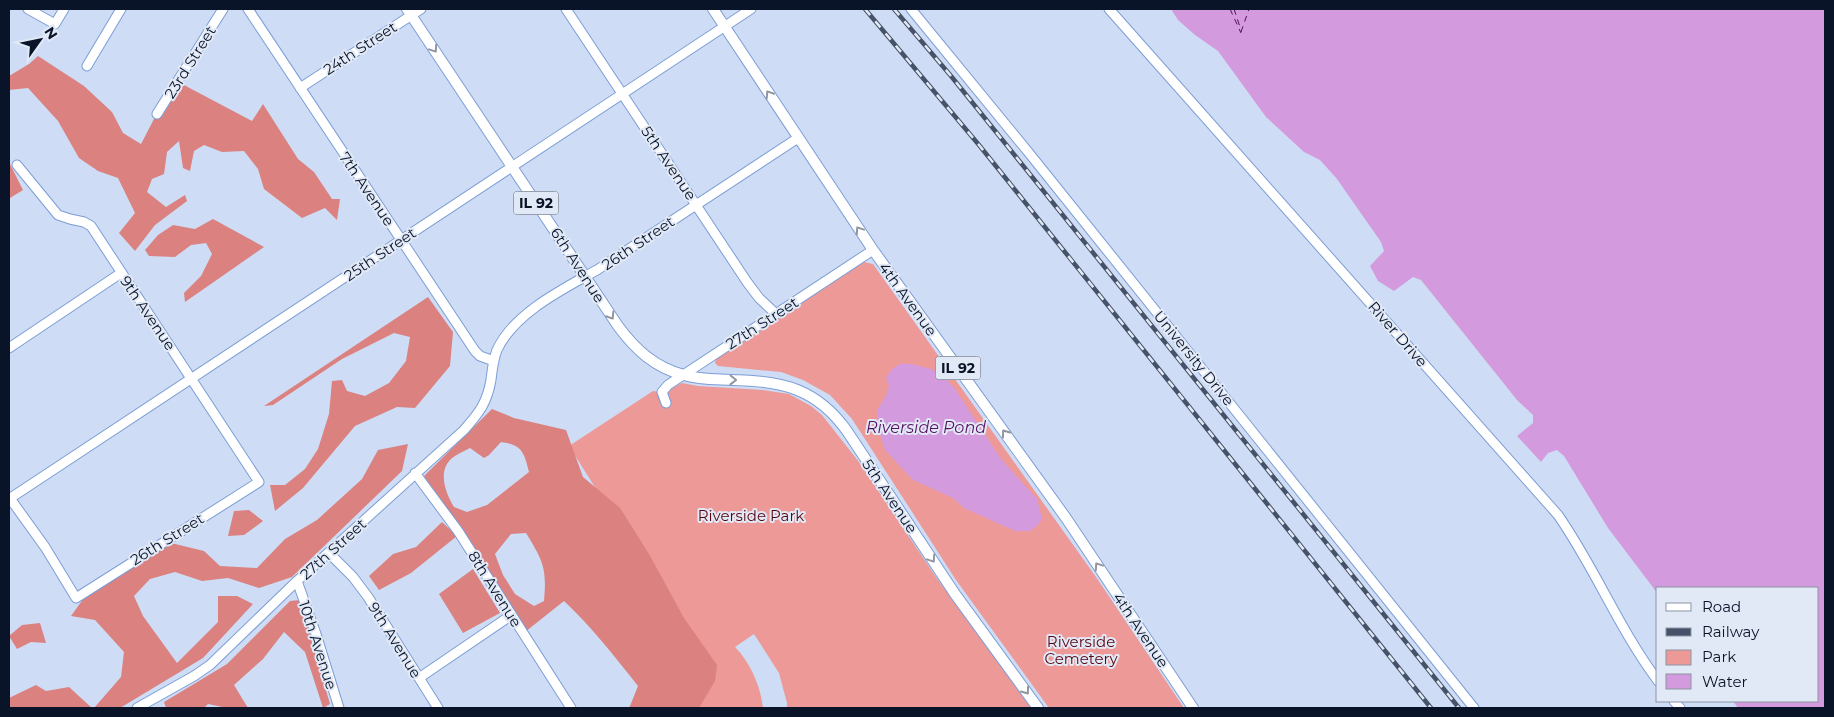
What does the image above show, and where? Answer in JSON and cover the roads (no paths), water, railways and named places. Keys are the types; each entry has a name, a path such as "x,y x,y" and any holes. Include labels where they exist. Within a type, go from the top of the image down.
{"main road":[{"name":"4th Avenue","path":"713,9 873,250 1066,518 1193,708"},
{"name":"6th Avenue","path":"409,12 618,326 646,357 658,365 684,376"},
{"name":"5th Avenue","path":"684,376 752,380 780,384 806,393 828,409 847,431 955,594 1038,708"}],"street":[{"path":"28,9 55,24 64,9"},
{"path":"87,66 121,9"},
{"name":"23rd Street","path":"157,114 223,9"},
{"name":"7th Avenue","path":"248,9 476,351 480,356 494,361"},
{"name":"24th Street","path":"300,88 409,12 421,9"},
{"name":"5th Avenue","path":"566,9 759,298 775,313"},
{"name":"25th Street","path":"9,498 192,380 751,9"},
{"name":"University Drive","path":"911,9 1023,145 1474,708"},
{"name":"River Drive","path":"1109,9 1558,515 1633,644 1656,678"},
{"name":"26th Street","path":"494,361 496,352 506,334 524,316 798,138"},
{"name":"9th Avenue","path":"17,165 58,215 84,222 91,226 259,482"},
{"name":"27th Street","path":"666,403 662,392 664,388 873,250"},
{"path":"9,348 121,273"},
{"name":"27th Street","path":"138,708 210,665 297,581 464,430 486,401 494,361"},
{"name":"8th Avenue","path":"415,473 458,531 510,616 570,708"},
{"name":"26th Street","path":"9,498 45,548 76,598 259,482"},
{"name":"9th Avenue","path":"329,553 363,590 438,708"},
{"name":"10th Avenue","path":"297,581 339,708"},
{"path":"418,678 510,616"}],"water":[{"path":"1171,9 1825,9 1825,708 1738,708 1734,702 1819,702 1819,587 1656,587 1656,591 1608,528 1564,456 1557,450 1548,453 1541,462 1517,436 1533,423 1533,415 1517,400 1421,280 1413,277 1394,291 1378,281 1370,266 1384,251 1381,242 1337,179 1320,160 1304,152 1266,117 1218,51 1178,20"},
{"name":"Riverside Pond","path":"900,364 911,364 931,369 942,375 955,389 1001,459 1037,499 1042,519 1037,526 1030,531 1015,531 964,508 953,498 913,480 885,450 879,431 877,410 886,396 889,386 886,378 892,369"}],"railway":[{"path":"865,9 979,145 1431,708"},
{"path":"894,9 951,76 1459,708"}],"park label":[{"name":"Riverside Park","path":"751,515"},
{"name":"Riverside Cemetery","path":"1081,650"}]}
